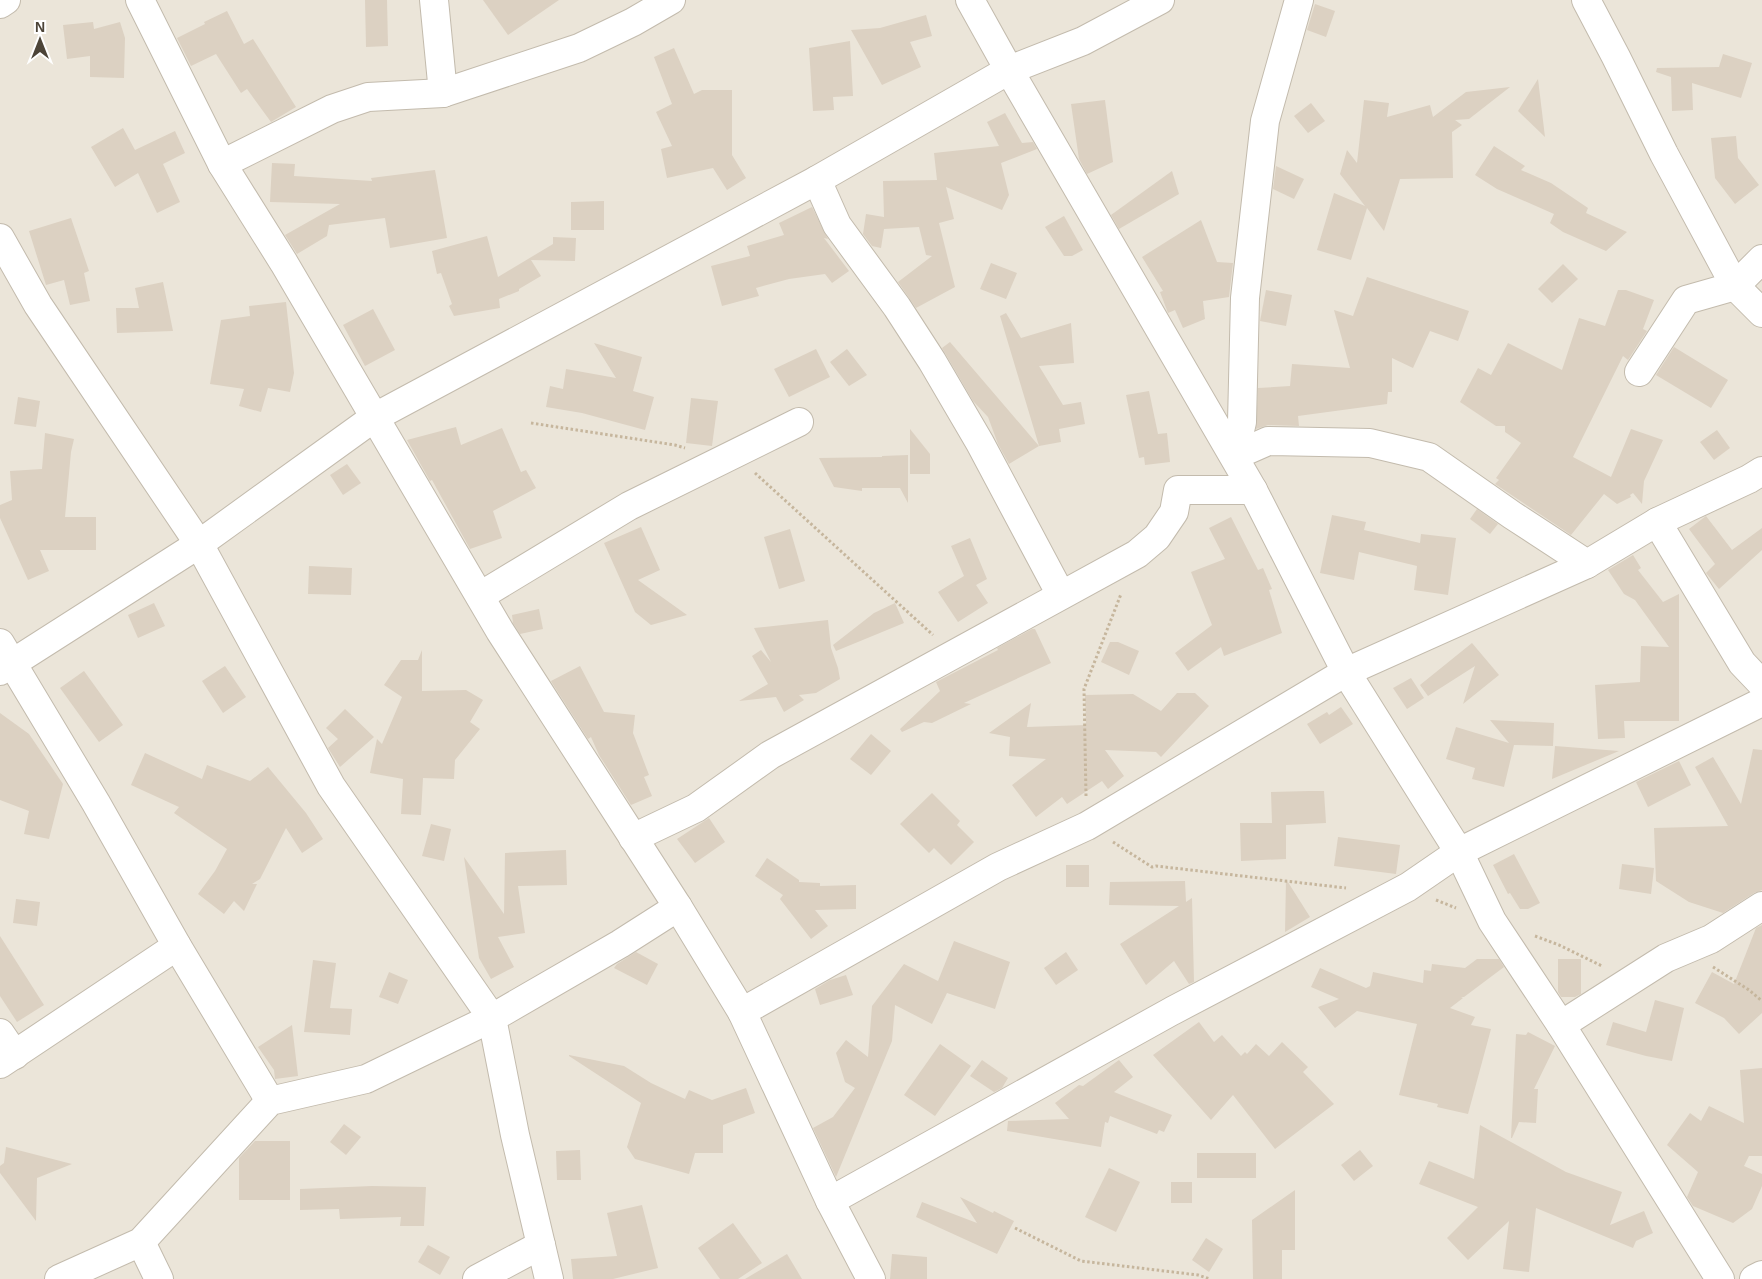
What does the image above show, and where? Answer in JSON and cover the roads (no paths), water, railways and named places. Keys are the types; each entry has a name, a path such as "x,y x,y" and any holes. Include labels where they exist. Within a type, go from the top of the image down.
{"street":[{"path":"0,4 6,0"},
{"path":"140,0 222,164 284,263 500,631 678,907 742,1012 830,1201 871,1279"},
{"path":"434,0 443,93"},
{"path":"222,164 332,109 368,97 443,93 579,48 633,22 671,0"},
{"path":"970,0 1254,490 1346,672 1459,852 1492,921 1561,1025 1720,1279"},
{"path":"270,1100 177,946 96,803 4,659 199,544 375,417 817,180 1009,70 1083,41 1160,0"},
{"path":"1234,456 1242,422 1245,298 1265,121 1299,0"},
{"path":"1586,0 1664,154 1735,286 1762,313"},
{"path":"817,180 837,225 897,307 937,370 980,443 1062,595"},
{"path":"0,238 38,305 199,544 331,786 492,1018 515,1135 549,1279"},
{"path":"1639,372 1686,300 1735,286 1762,259"},
{"path":"480,596 629,506 799,422"},
{"path":"1234,456 1268,441 1370,443 1429,457 1512,515 1588,564"},
{"path":"742,1012 998,867 1087,826 1346,672 1588,564 1657,522 1749,480 1762,471"},
{"path":"633,838 696,808 770,755 1136,554 1157,538 1174,512 1178,490 1254,490"},
{"path":"1657,522 1742,663 1762,684"},
{"path":"830,1201 1172,1011 1408,887 1459,852 1762,702"},
{"path":"1561,1025 1666,958 1711,939 1762,906"},
{"path":"59,1279 141,1242 270,1100 366,1079 492,1018 620,944 678,907"},
{"path":"5,1050 177,946"},
{"path":"141,1242 159,1279"},
{"path":"477,1279 541,1244"},
{"path":"1754,1279 1762,1274"}]}
